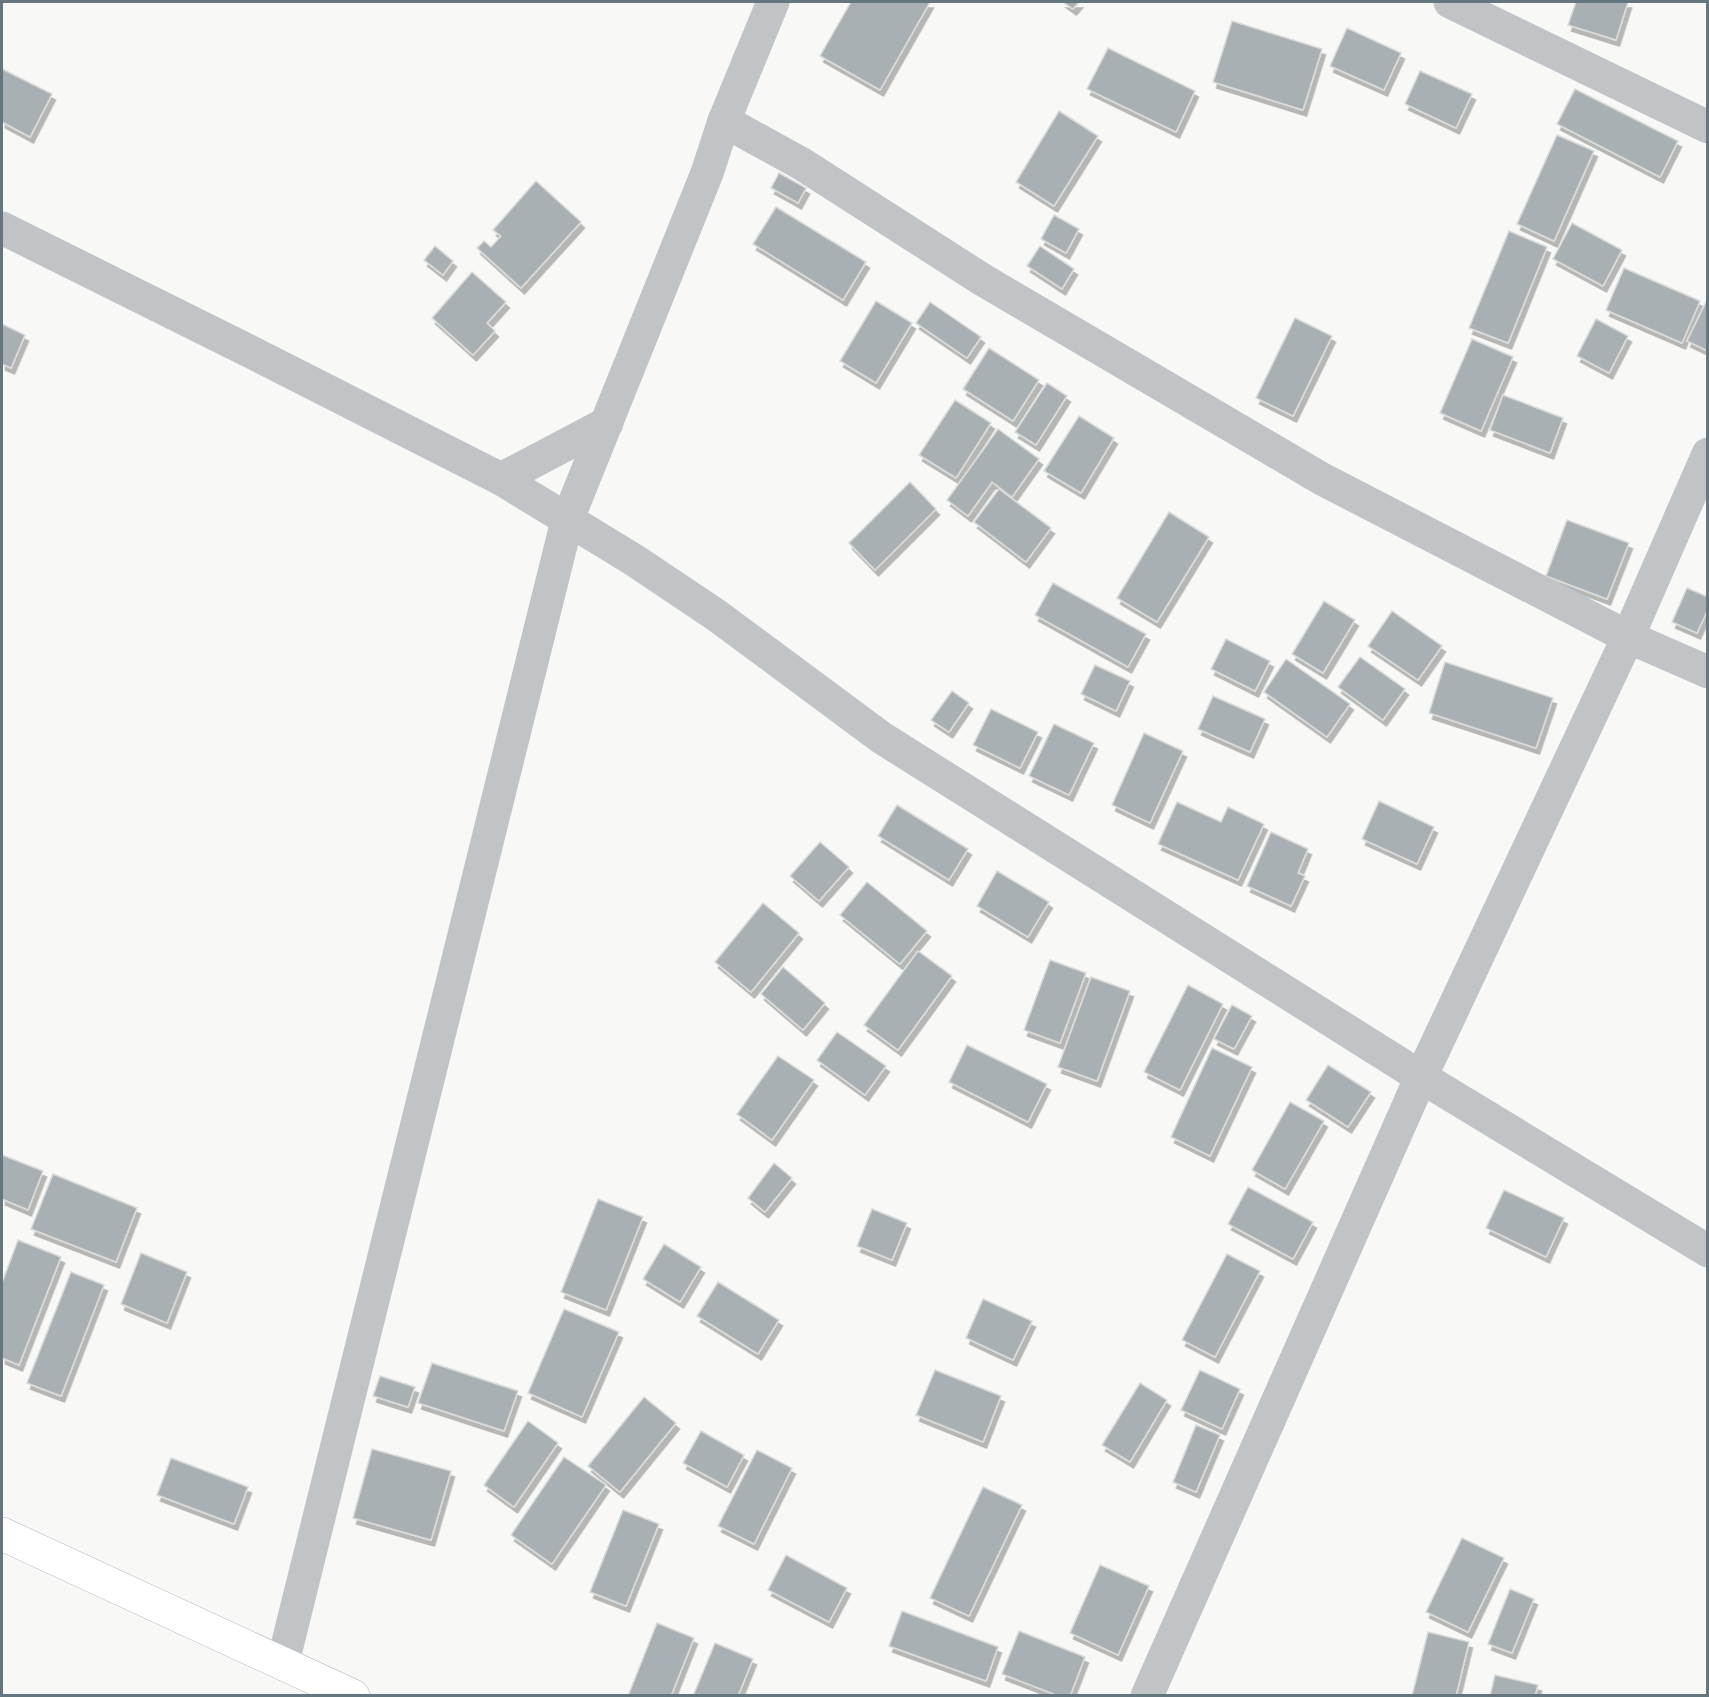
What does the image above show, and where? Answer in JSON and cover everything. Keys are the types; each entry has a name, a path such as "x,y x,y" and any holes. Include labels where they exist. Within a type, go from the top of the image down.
{"main road":[{"path":"2,1534 353,1695"}],"street":[{"path":"283,1662 567,521 773,2"},
{"path":"1450,2 1707,127"},
{"path":"724,121 802,164 983,280 1322,479 1628,637 1707,672"},
{"path":"2,228 501,479 634,560 716,615 882,738 1421,1077 1707,1251"},
{"path":"501,479 607,423"},
{"path":"1147,1695 1421,1077 1628,637 1707,454"}],"building":[{"path":"851,2 930,2 880,90 820,56"},
{"path":"1063,2 1079,2 1073,9"},
{"path":"1576,2 1628,2 1616,40 1568,25"},
{"path":"1232,21 1322,49 1303,110 1213,82"},
{"path":"1347,28 1401,53 1384,90 1330,66"},
{"path":"1108,48 1195,91 1176,132 1087,89"},
{"path":"2,69 52,94 30,137 2,122"},
{"path":"1420,71 1472,94 1456,128 1405,104"},
{"path":"1575,89 1678,141 1660,177 1557,124"},
{"path":"1059,111 1098,136 1054,206 1016,182"},
{"path":"1557,135 1594,151 1554,241 1517,224"},
{"path":"779,173 806,188 798,203 771,188"},
{"path":"536,181 581,222 521,288 477,248 484,241 491,247 501,236 493,230"},
{"path":"776,207 866,262 843,300 753,244"},
{"path":"1054,215 1079,229 1066,253 1041,239"},
{"path":"1572,223 1622,250 1603,286 1553,259"},
{"path":"1509,231 1547,247 1508,343 1469,328"},
{"path":"435,246 453,261 443,275 424,260"},
{"path":"1040,246 1074,269 1062,289 1027,266"},
{"path":"1624,268 1700,301 1682,343 1606,310"},
{"path":"472,272 506,302 487,323 495,331 473,355 432,318"},
{"path":"1708,298 1708,351 1687,341"},
{"path":"876,301 912,323 876,383 840,361"},
{"path":"930,302 981,337 967,358 916,323"},
{"path":"1295,318 1332,336 1293,416 1256,398"},
{"path":"1596,319 1628,336 1609,373 1577,356"},
{"path":"2,324 25,335 11,368 2,364"},
{"path":"1472,339 1513,357 1481,431 1440,413"},
{"path":"989,348 1039,380 1013,421 963,389"},
{"path":"1047,383 1067,396 1036,445 1015,432"},
{"path":"1503,395 1563,418 1550,453 1490,430"},
{"path":"955,400 991,423 956,478 919,455"},
{"path":"1079,416 1114,438 1081,493 1044,471"},
{"path":"998,429 1039,459 1012,497 992,482 968,516 947,500"},
{"path":"910,482 936,509 875,570 849,543"},
{"path":"999,489 1051,528 1026,562 974,522"},
{"path":"1169,512 1209,537 1157,622 1117,598"},
{"path":"1567,520 1629,543 1607,599 1546,576"},
{"path":"1053,583 1146,634 1128,667 1035,615"},
{"path":"1687,588 1708,597 1708,609 1697,633 1672,622"},
{"path":"1324,601 1355,620 1323,673 1292,654"},
{"path":"1392,611 1442,646 1418,680 1368,646"},
{"path":"1226,639 1270,661 1255,691 1211,669"},
{"path":"1360,657 1405,689 1383,720 1338,687"},
{"path":"1286,659 1350,704 1327,737 1264,692"},
{"path":"1445,662 1553,698 1536,748 1429,713"},
{"path":"1095,665 1130,681 1116,711 1081,694"},
{"path":"952,691 969,703 949,732 931,720"},
{"path":"1213,696 1265,719 1250,752 1198,729"},
{"path":"991,709 1038,732 1020,768 973,745"},
{"path":"1054,724 1094,743 1069,795 1029,776"},
{"path":"1144,733 1183,751 1150,823 1112,805"},
{"path":"1379,801 1434,827 1417,864 1362,839"},
{"path":"1177,802 1221,822 1228,807 1264,824 1238,880 1158,844"},
{"path":"897,805 968,849 949,880 878,836"},
{"path":"1271,832 1308,849 1298,873 1305,876 1291,906 1247,886"},
{"path":"820,842 849,867 819,901 790,876"},
{"path":"997,871 1049,902 1028,937 977,906"},
{"path":"867,882 927,931 900,964 840,915"},
{"path":"763,903 799,933 751,992 715,962"},
{"path":"918,951 952,976 898,1050 864,1025"},
{"path":"1050,960 1086,973 1060,1043 1024,1030"},
{"path":"783,967 825,1003 803,1030 761,994"},
{"path":"1091,977 1130,991 1097,1081 1058,1067"},
{"path":"1188,985 1223,1004 1180,1090 1144,1072"},
{"path":"1232,1005 1252,1016 1234,1049 1214,1039"},
{"path":"837,1032 886,1066 865,1095 817,1060"},
{"path":"967,1045 1047,1084 1028,1122 949,1082"},
{"path":"1212,1048 1252,1067 1210,1156 1171,1137"},
{"path":"778,1056 814,1080 772,1140 737,1114"},
{"path":"1328,1065 1371,1092 1348,1127 1306,1100"},
{"path":"1290,1102 1324,1121 1285,1189 1252,1170"},
{"path":"2,1155 43,1171 28,1210 2,1199"},
{"path":"774,1163 792,1178 765,1212 748,1198"},
{"path":"53,1174 137,1208 116,1262 31,1229"},
{"path":"1248,1187 1313,1222 1293,1259 1228,1224"},
{"path":"1504,1190 1564,1218 1546,1257 1486,1228"},
{"path":"598,1199 643,1217 606,1310 561,1292"},
{"path":"872,1209 907,1223 892,1260 857,1246"},
{"path":"18,1240 61,1257 19,1365 2,1358 2,1283"},
{"path":"664,1244 701,1267 680,1302 643,1279"},
{"path":"141,1253 187,1272 167,1323 121,1304"},
{"path":"1227,1254 1260,1271 1215,1357 1182,1340"},
{"path":"71,1272 104,1285 61,1396 27,1383"},
{"path":"718,1282 779,1320 758,1354 697,1316"},
{"path":"983,1299 1032,1321 1013,1360 966,1338"},
{"path":"564,1309 619,1332 582,1417 528,1393"},
{"path":"432,1363 518,1391 504,1431 418,1403"},
{"path":"935,1370 1001,1396 983,1442 916,1415"},
{"path":"1200,1370 1240,1389 1222,1429 1181,1410"},
{"path":"380,1376 415,1387 408,1407 373,1396"},
{"path":"1140,1383 1167,1400 1130,1462 1102,1445"},
{"path":"644,1397 676,1423 620,1492 588,1466"},
{"path":"528,1421 558,1443 514,1507 484,1485"},
{"path":"1196,1425 1220,1435 1196,1492 1173,1482"},
{"path":"701,1431 744,1455 727,1487 683,1463"},
{"path":"372,1449 451,1471 431,1540 353,1518"},
{"path":"757,1450 792,1468 754,1544 718,1526"},
{"path":"564,1457 606,1485 552,1564 511,1535"},
{"path":"171,1458 248,1487 234,1524 157,1495"},
{"path":"983,1487 1022,1505 969,1616 930,1598"},
{"path":"623,1510 659,1524 626,1606 590,1592"},
{"path":"1462,1538 1504,1558 1468,1632 1426,1612"},
{"path":"786,1555 847,1588 829,1622 768,1590"},
{"path":"1100,1565 1149,1586 1118,1655 1070,1633"},
{"path":"1510,1589 1534,1599 1512,1653 1488,1644"},
{"path":"902,1611 998,1647 986,1681 889,1646"},
{"path":"657,1623 694,1638 671,1696 628,1696"},
{"path":"1019,1631 1085,1657 1070,1696 1059,1696 1002,1674"},
{"path":"1428,1632 1469,1642 1456,1696 1412,1696"},
{"path":"715,1643 753,1659 738,1696 693,1696"},
{"path":"1495,1675 1538,1685 1535,1696 1490,1696"}]}
